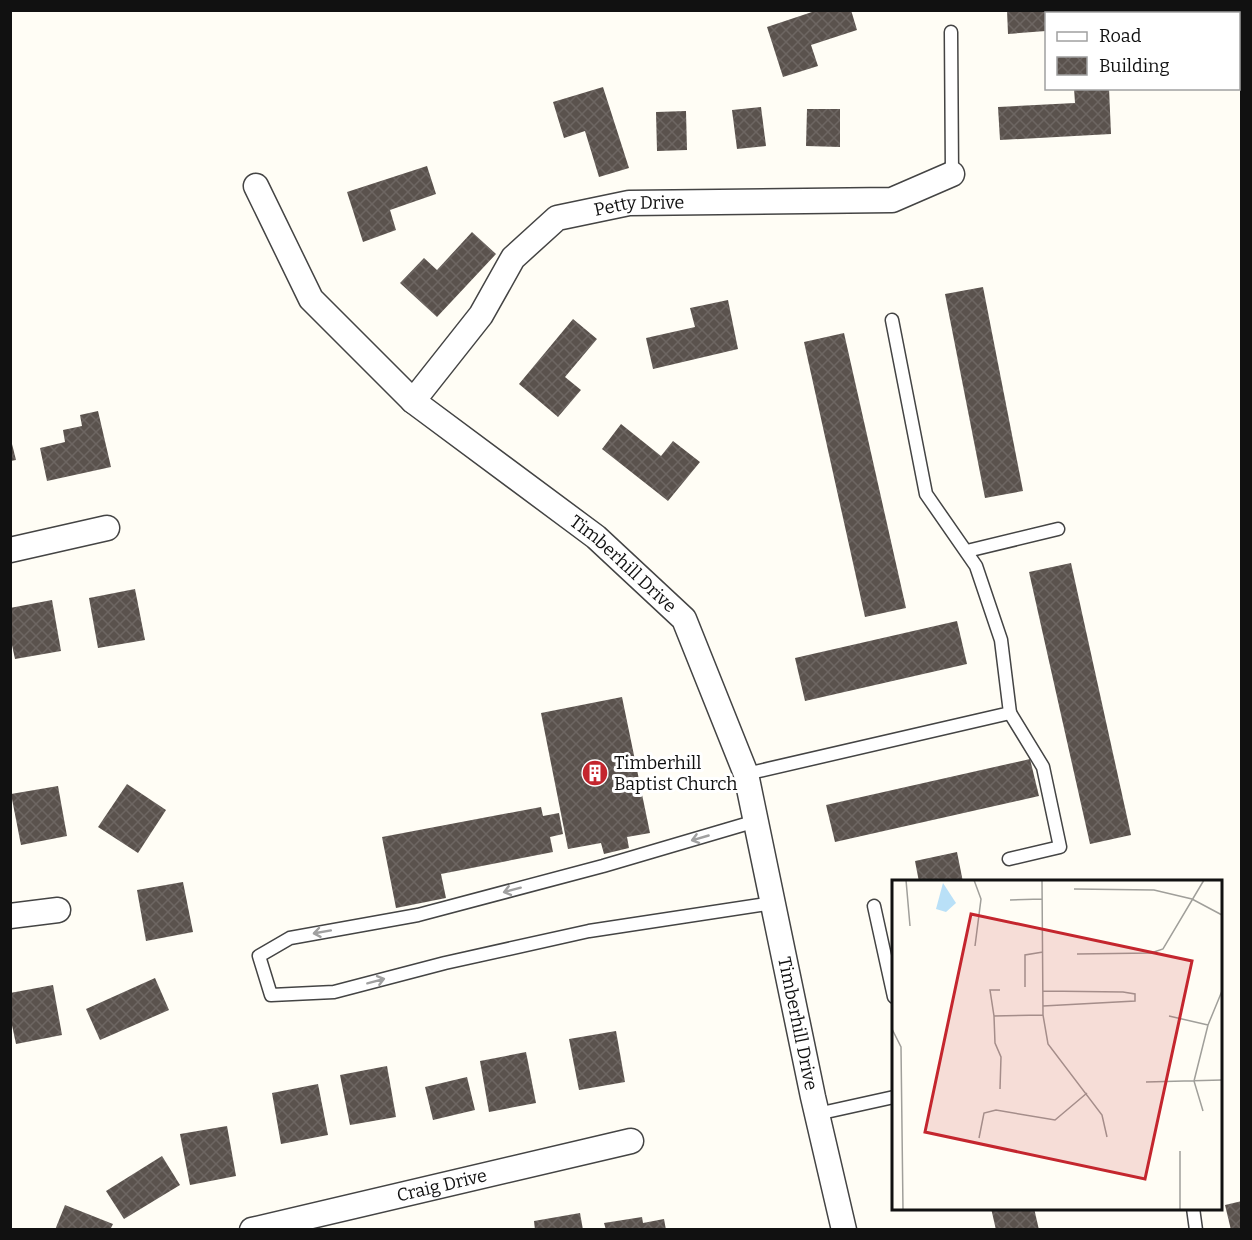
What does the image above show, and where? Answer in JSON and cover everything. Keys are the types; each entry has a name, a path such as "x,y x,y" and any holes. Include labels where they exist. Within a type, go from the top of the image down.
{"street":[{"name":"Petty Drive","path":"413,401 480,315 513,258 557,218 628,203 892,200 952,174"},
{"name":"Timberhill Drive","path":"256,186 311,298 413,401 596,537 684,619 746,774 817,1114 844,1230"},
{"path":"10,550 107,528"},
{"path":"10,916 58,910"},
{"name":"Craig Drive","path":"252,1230 631,1141"}],"lane":[{"path":"951,32 952,174"},
{"path":"892,320 926,494 976,566 1001,640 1010,713 1043,767 1052,802 1060,847 1009,859"},
{"path":"967,551 1058,529"},
{"path":"746,774 1010,713"},
{"path":"756,821 603,866 417,915 290,938 259,956 271,995 334,992 445,963 590,931 773,903"},
{"path":"874,906 892,988"},
{"path":"817,1114 892,1097"},
{"path":"1193,1210 1196,1230"}],"building":[{"path":"818,10 851,10 857,30 811,45 818,66 783,77 767,27"},
{"path":"1007,10 1095,10 1095,12 1045,12 1045,31 1008,34"},
{"path":"603,87 629,168 599,177 585,131 564,138 553,102"},
{"path":"1074,90 1109,90 1111,134 1000,140 998,107 1075,103"},
{"path":"761,107 766,146 737,149 732,110"},
{"path":"807,109 840,109 840,147 806,146"},
{"path":"686,111 687,150 657,151 656,112"},
{"path":"427,166 436,194 390,210 396,230 363,242 347,192"},
{"path":"472,232 496,254 437,317 400,283 424,258 437,270"},
{"path":"983,287 1023,491 985,498 945,294"},
{"path":"728,300 738,349 653,369 646,338 695,327 690,308"},
{"path":"573,319 597,339 565,377 581,390 558,417 519,384"},
{"path":"844,333 906,608 865,617 804,342"},
{"path":"98,411 111,467 47,481 40,448 65,442 63,430 82,426 80,415"},
{"path":"621,424 661,456 673,441 700,462 668,501 602,449"},
{"path":"10,436 16,460 10,461"},
{"path":"1071,563 1131,835 1090,844 1029,572"},
{"path":"135,589 145,640 98,648 89,598"},
{"path":"52,600 61,651 15,659 10,636 10,608"},
{"path":"957,621 967,664 805,701 795,658"},
{"name":"Timberhill Baptist Church","path":"622,697 650,833 627,837 629,848 604,854 601,843 568,849 541,713"},
{"path":"1030,759 1039,796 835,842 826,805"},
{"path":"127,784 166,810 138,853 98,827"},
{"path":"58,786 67,836 21,845 11,794"},
{"path":"541,807 543,816 559,813 563,834 550,837 553,852 441,874 446,898 396,908 382,837"},
{"path":"957,852 963,880 919,880 915,861"},
{"path":"183,882 193,932 146,941 137,890"},
{"path":"155,978 169,1010 100,1040 86,1009"},
{"path":"53,985 62,1035 16,1044 10,1016 10,993"},
{"path":"616,1031 625,1082 579,1090 569,1039"},
{"path":"526,1052 536,1103 489,1112 480,1061"},
{"path":"387,1066 396,1117 350,1125 340,1075"},
{"path":"467,1077 475,1110 433,1120 425,1087"},
{"path":"318,1084 328,1135 281,1144 272,1093"},
{"path":"227,1126 236,1176 190,1185 180,1134"},
{"path":"162,1156 180,1185 124,1219 106,1191"},
{"path":"1242,1201 1242,1230 1231,1230 1225,1205"},
{"path":"65,1205 113,1224 110,1230 55,1230"},
{"path":"991,1210 1034,1210 1039,1230 996,1230"},
{"path":"580,1213 583,1230 535,1230 534,1221"},
{"path":"642,1217 643,1223 664,1219 666,1230 606,1230 604,1223"}],"place":[{"name":"Timberhill Baptist Church","path":"595,773"}]}
